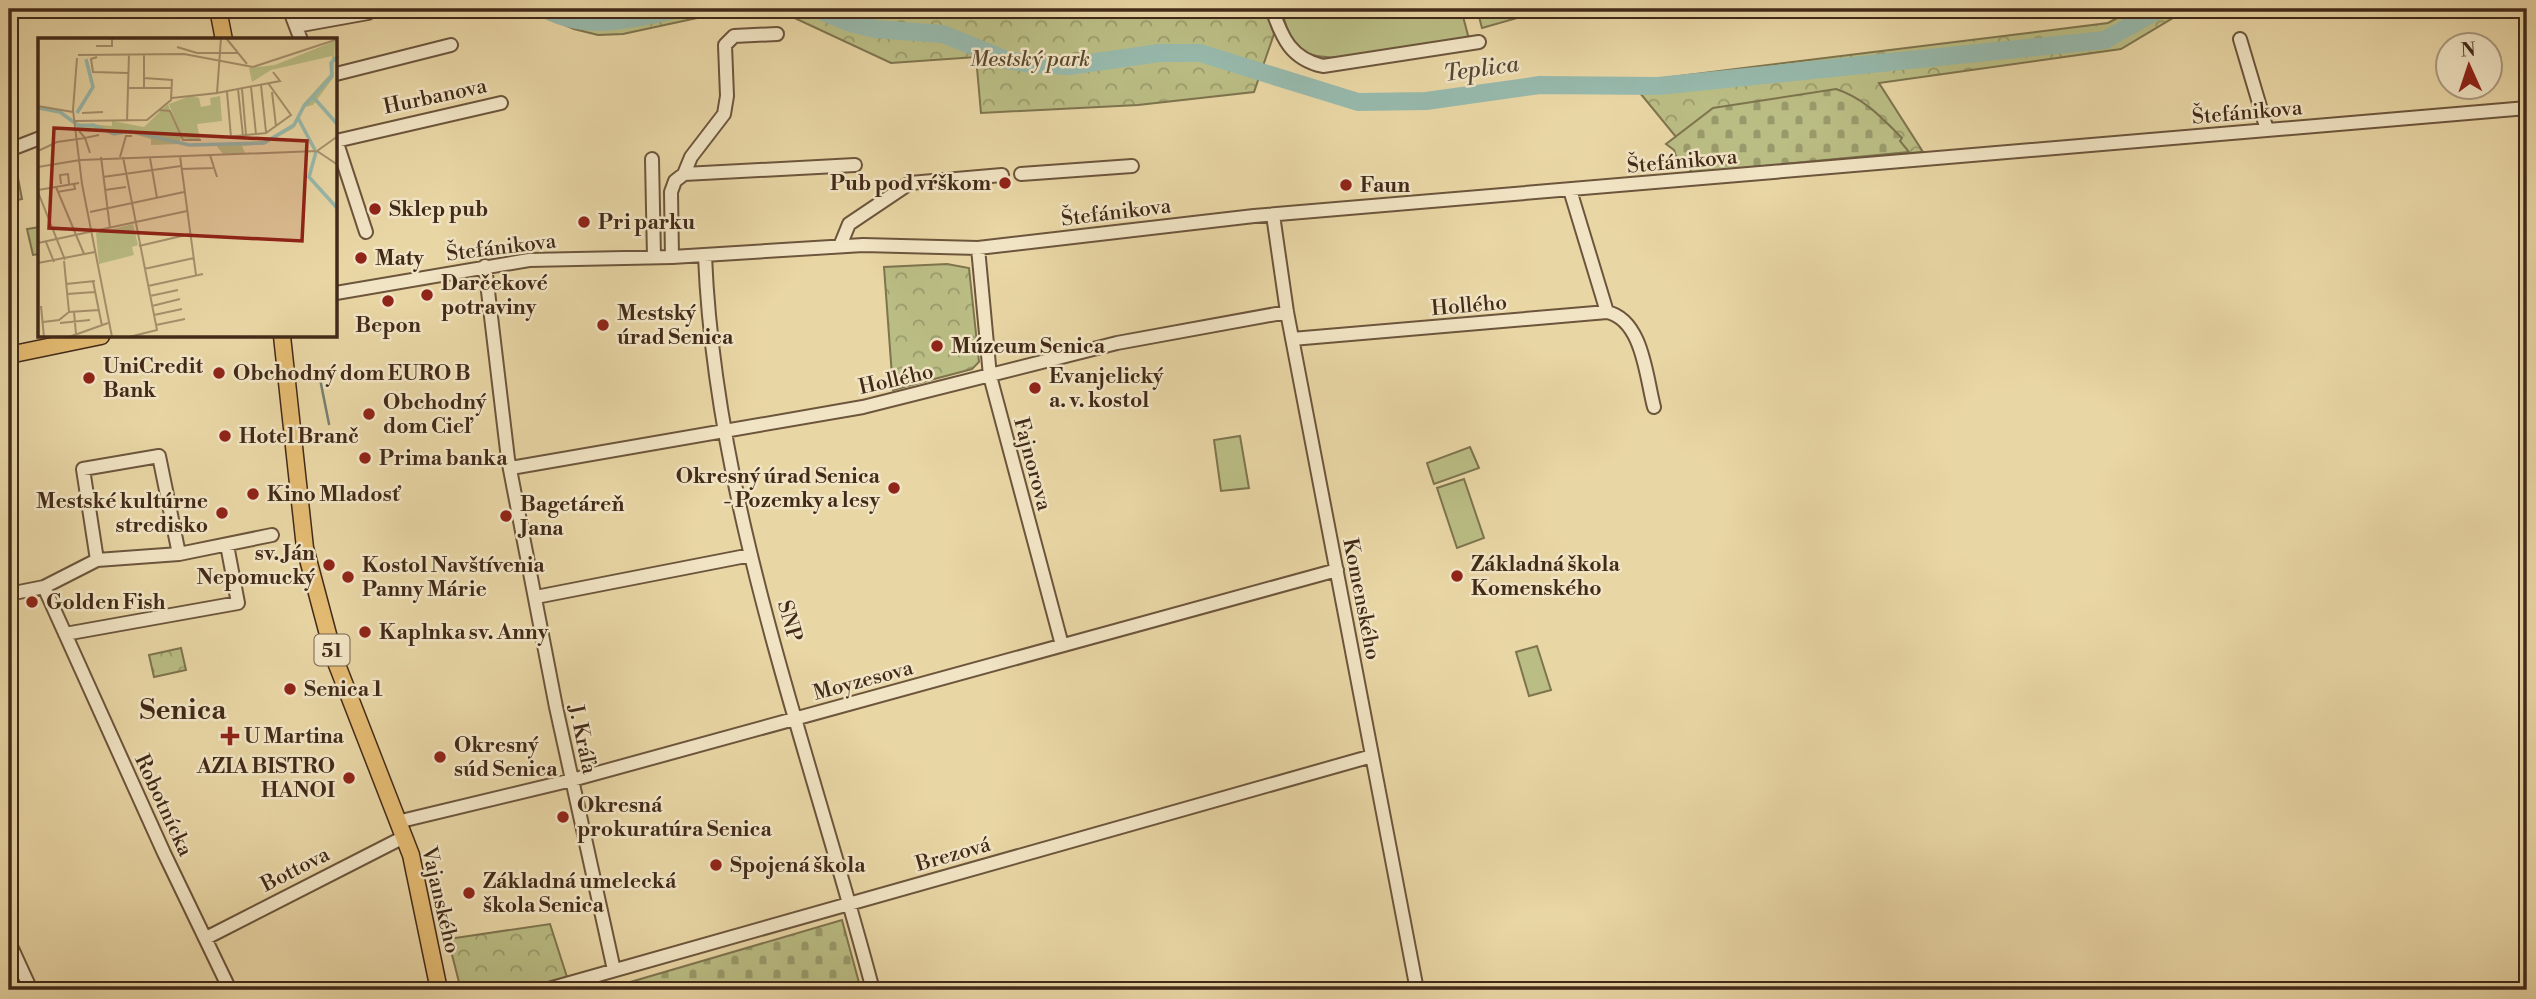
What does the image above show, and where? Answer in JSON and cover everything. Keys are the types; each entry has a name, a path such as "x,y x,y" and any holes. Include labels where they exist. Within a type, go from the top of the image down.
{"main road":[{"path":"218,9 224,38"},
{"path":"9,355 91,338"},
{"name":"51","path":"282,338 305,548 334,657 401,829"},
{"name":"Vajanského","path":"401,829 421,894 439,990"}],"street":[{"path":"286,9 300,38"},
{"path":"1272,9 1289,48 1304,60 1324,66 1479,42"},
{"path":"296,26 368,13"},
{"path":"672,257 671,192 675,181 684,174 691,157 724,114 727,96 725,45 734,36 778,34"},
{"path":"2240,39 2267,130"},
{"name":"Hurbanova","path":"338,73 451,45"},
{"name":"Hurbanova","path":"338,140 501,103"},
{"name":"Štefánikova","path":"338,293 485,266 544,259 705,256 840,246 978,248 1273,215 2527,108"},
{"path":"9,150 38,139"},
{"name":"Hurbanova","path":"338,146 366,232"},
{"path":"652,159 654,257"},
{"path":"684,174 855,165"},
{"name":"Štefánikova","path":"1021,174 1132,166"},
{"path":"840,246 849,224 910,183 1002,175"},
{"path":"1570,190 1607,312 1618,314 1630,324 1654,407"},
{"name":"Komenského","path":"1273,215 1292,339 1417,990"},
{"name":"Fajnorova","path":"978,248 990,376 1062,645"},
{"name":"SNP","path":"705,256 725,429 751,555 873,990"},
{"name":"J. Kráľa","path":"485,266 511,468 572,780 614,970"},
{"name":"Hollého","path":"511,468 863,407 1117,343 1287,312"},
{"name":"Hollého","path":"1292,339 1607,312"},
{"path":"97,560 83,469 159,456 179,554"},
{"path":"9,594 44,587 97,560 179,554 272,535"},
{"path":"65,634 238,603 227,545"},
{"path":"536,597 751,555"},
{"name":"Moyzesova","path":"401,829 1337,570"},
{"name":"Robotnícka","path":"44,587 164,853 230,990"},
{"name":"Brezová","path":"545,990 1372,756"},
{"name":"Bottova","path":"206,937 401,829"},
{"path":"9,942 31,990"}],"green space":[{"name":"Mestský park","path":"526,9 1265,9 1274,34 1254,92 1138,105 981,113 976,57 891,63 786,14 754,10 725,12 623,34 598,35 574,29"},
{"path":"1281,9 1461,9 1469,39 1358,56 1317,56 1304,51 1295,42"},
{"path":"1477,9 1549,9 1482,28"},
{"path":"2134,9 2188,9 2121,49 1879,83 1923,152 1703,170 1631,82 2108,23"},
{"path":"1836,89 1872,109 1902,138 1900,141 1909,152 1691,173 1688,157 1677,159 1674,150 1666,144 1713,108"},
{"path":"9,160 15,162 22,199 9,202"},
{"path":"38,227 38,254 33,255 27,229"},
{"path":"947,264 969,268 979,362 972,369 893,390 884,267"},
{"path":"1240,436 1249,488 1221,491 1214,440"},
{"path":"1470,447 1479,468 1434,484 1427,463"},
{"path":"1464,479 1484,538 1457,548 1437,488"},
{"path":"1537,646 1551,690 1529,696 1516,652"},
{"path":"181,648 186,670 154,677 149,655"},
{"path":"842,920 861,990 603,990"},
{"path":"550,924 567,977 524,990 461,990 448,939"}],"waterway":[{"name":"Teplica","path":"545,9 561,16 594,22 628,19 678,9"},
{"name":"Teplica","path":"816,9 850,23 875,29 943,34 1007,60 1031,64 1069,66 1159,53 1200,53 1358,102 1426,101 1540,85 1658,86 2105,40 2160,9"},
{"path":"320,379 329,424"}],"place":[{"name":"Pub pod vŕškom","path":"1005,183"},
{"name":"Faun","path":"1346,185"},
{"name":"Sklep pub","path":"375,209"},
{"name":"Pri parku","path":"584,222"},
{"name":"Maty","path":"361,258"},
{"name":"Darčekové potraviny","path":"427,295"},
{"name":"Bepon","path":"388,301"},
{"name":"Mestský úrad Senica","path":"603,325"},
{"name":"Múzeum Senica","path":"937,346"},
{"name":"Obchodný dom EURO B","path":"219,373"},
{"name":"UniCredit Bank","path":"89,378"},
{"name":"Evanjelický a. v. kostol","path":"1035,388"},
{"name":"Obchodný dom Cieľ","path":"369,414"},
{"name":"Hotel Branč","path":"225,436"},
{"name":"Prima banka","path":"365,458"},
{"name":"Okresný úrad Senica - Pozemky a lesy","path":"894,488"},
{"name":"Kino Mladosť","path":"253,494"},
{"name":"Mestské kultúrne stredisko","path":"222,513"},
{"name":"Bagetáreň Jana","path":"506,516"},
{"name":"sv. Ján Nepomucký","path":"329,565"},
{"name":"Základná škola Komenského","path":"1457,576"},
{"name":"Kostol Navštívenia Panny Márie","path":"348,577"},
{"name":"Golden Fish","path":"32,602"},
{"name":"Kaplnka sv. Anny","path":"365,632"},
{"name":"Senica 1","path":"290,689"},
{"name":"U Martina","path":"230,736"},
{"name":"Okresný súd Senica","path":"440,757"},
{"name":"AZIA BISTRO HANOI","path":"349,778"},
{"name":"Okresná prokuratúra Senica","path":"563,817"},
{"name":"Spojená škola","path":"716,865"},
{"name":"Základná umelecká škola Senica","path":"469,893"}],"district":[{"name":"Senica","path":"183,709"}]}
